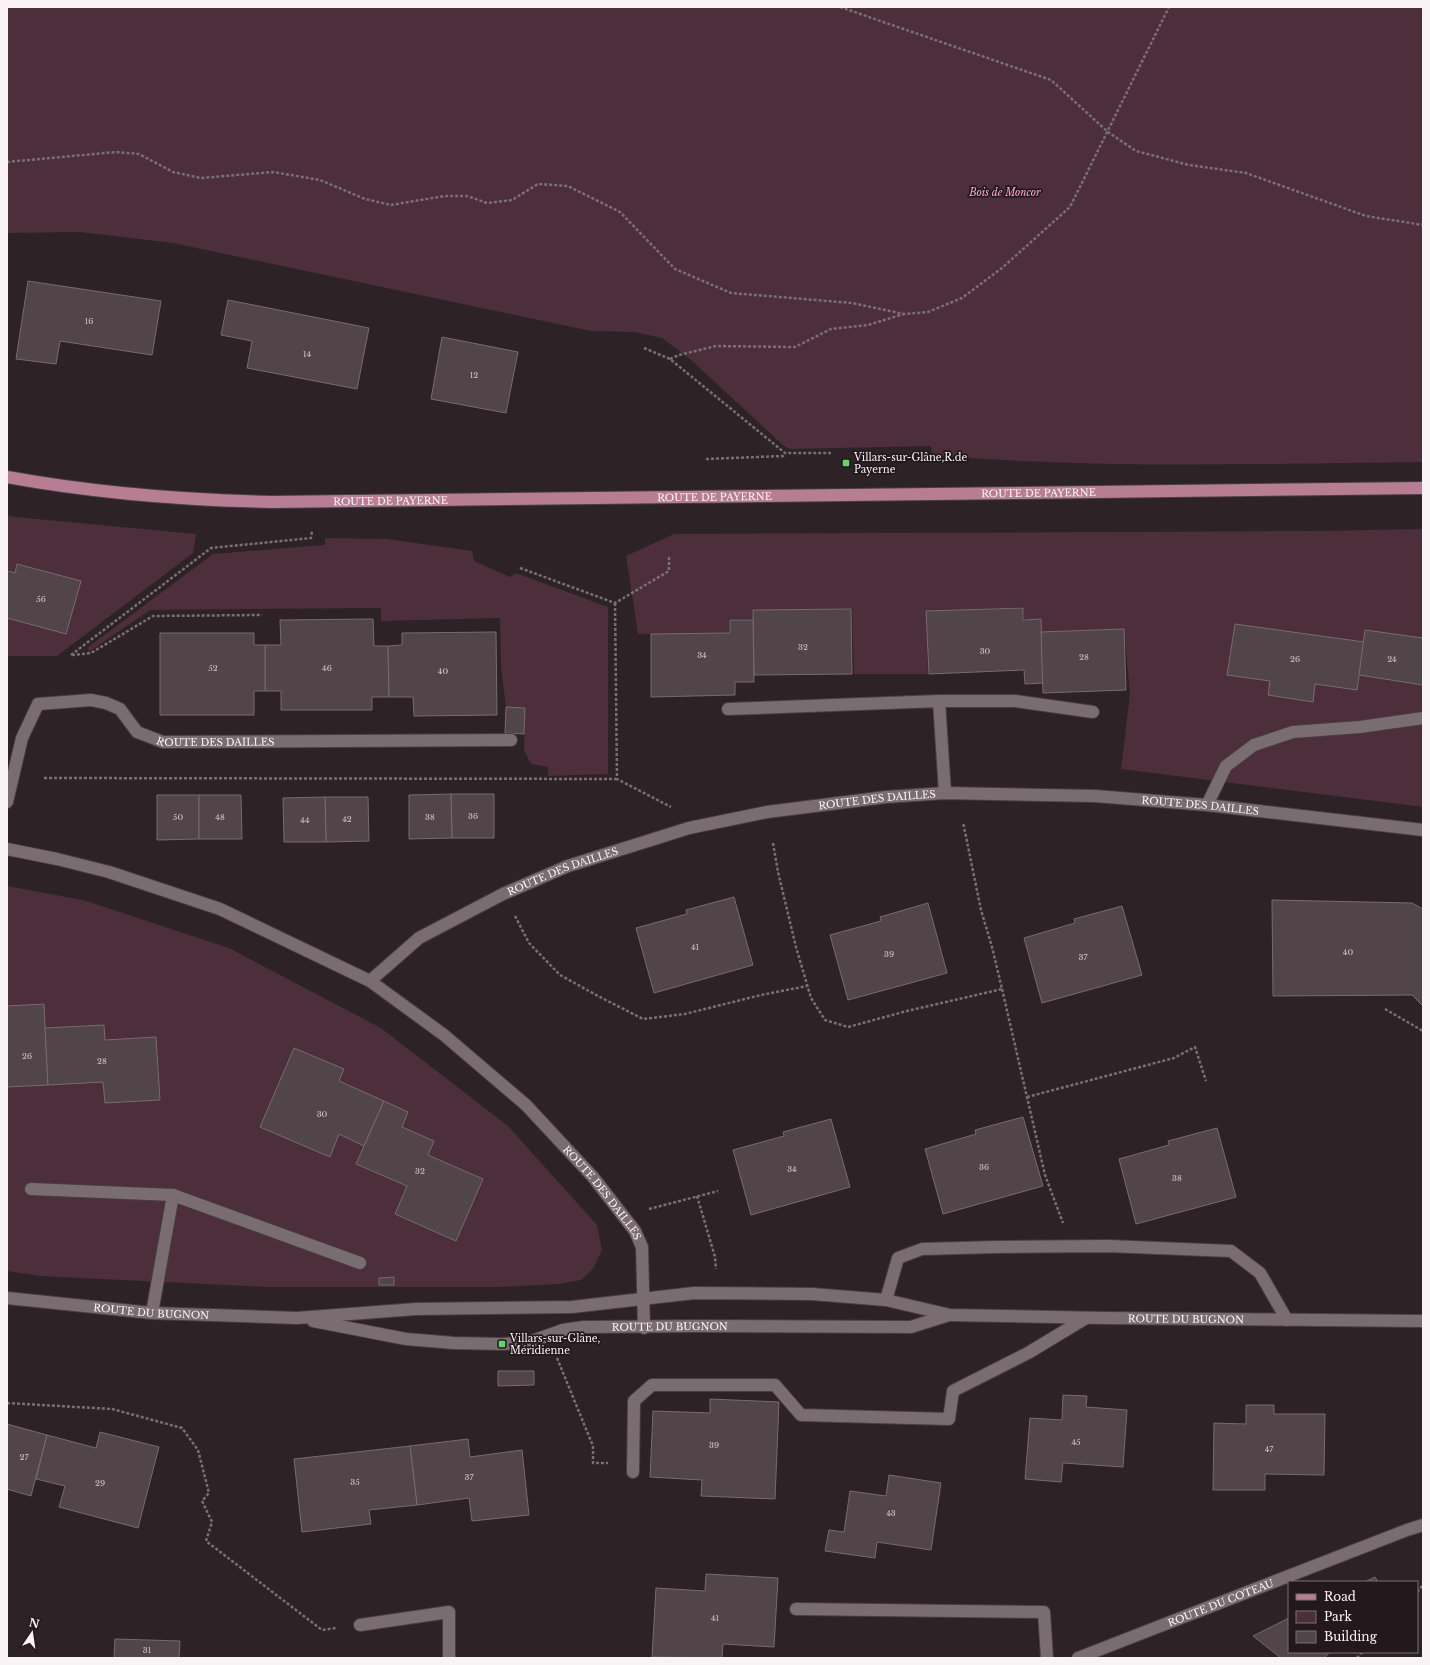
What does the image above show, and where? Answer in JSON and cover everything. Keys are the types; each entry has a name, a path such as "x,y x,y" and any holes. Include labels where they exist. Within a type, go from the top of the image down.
{"main road":[{"name":"ROUTE DE PAYERNE","path":"7,477 112,493 202,500 271,502 1423,488"}],"street":[{"name":"ROUTE DES DAILLES","path":"7,802 22,738 38,704 91,700 106,703 120,710 137,732 164,742 511,740"},
{"path":"939,701 945,793"},
{"path":"728,709 939,701 1015,701 1093,712"},
{"path":"1208,805 1226,766 1254,745 1293,732 1360,727 1423,718"},
{"name":"ROUTE DES DAILLES","path":"370,981 419,938 503,894 568,866 689,828 767,812 886,797 945,793 1095,796 1208,805 1423,830"},
{"name":"ROUTE DES DAILLES","path":"7,849 57,859 108,872 220,909 370,981 444,1035 526,1105 593,1177 635,1231 642,1247 644,1328"},
{"path":"31,1189 173,1195 360,1263"},
{"path":"152,1313 173,1195"},
{"path":"886,1300 898,1258 922,1249 1072,1246 1231,1251 1260,1273 1287,1320"},
{"name":"ROUTE DU BUGNON","path":"7,1298 152,1313 296,1318 416,1309 572,1307 694,1293 812,1294 886,1300 950,1315 1086,1318 1423,1321"},
{"name":"ROUTE DU BUGNON","path":"296,1318 406,1339 454,1343 529,1342 563,1330 584,1327 911,1327 950,1315"},
{"path":"633,1468 634,1402 652,1385 775,1385 801,1415 949,1419 953,1391 1028,1353 1086,1318"},
{"name":"ROUTE DU COTEAU","path":"1407,1530 1423,1517"},
{"name":"ROUTE DU COTEAU","path":"1078,1658 1423,1525"},
{"path":"796,1609 1044,1612 1047,1658"},
{"path":"360,1625 448,1612 449,1658"}],"path":[{"path":"840,7 1051,80 1108,132 1136,151 1190,165 1246,173 1366,216 1423,225"},
{"path":"670,359 679,355 716,346 795,348 831,329 868,325 904,314 928,312 962,298 1002,268 1070,207 1169,7"},
{"path":"7,162 116,152 139,154 173,172 201,178 273,172 320,180 365,199 391,205 444,196 467,196 487,203 512,200 538,184 568,186 620,212 675,269 731,293 852,303 904,314"},
{"path":"644,348 670,359 785,453"},
{"path":"706,459 783,456 785,453 831,453"},
{"path":"262,615 153,616 91,653 71,655 211,548 310,538 312,531"},
{"path":"615,603 669,571 669,556"},
{"path":"520,568 615,603"},
{"path":"615,603 617,779"},
{"path":"44,778 617,779 662,802"},
{"path":"963,822 981,910 992,947 1045,1175 1072,1246"},
{"path":"773,843 778,872 796,947 811,998 825,1020 848,1027 907,1011 1002,989"},
{"path":"512,910 528,943 560,975 643,1018 685,1014 761,994 808,986"},
{"path":"1385,1009 1423,1030"},
{"path":"1027,1096 1174,1058 1195,1046 1206,1080"},
{"path":"644,1210 718,1191"},
{"path":"697,1196 715,1257 716,1276"},
{"path":"554,1352 593,1446 593,1463 633,1468"},
{"path":"7,1403 112,1409 182,1428 198,1450 209,1493 202,1501 212,1522 206,1541 322,1630 360,1625"}],"green space":[{"name":"Bois de Moncor","path":"7,7 1423,7 1423,462 1116,464 932,455 931,446 790,449 784,446 691,360 662,338 635,332 591,331 173,243 80,232 7,233"},
{"path":"7,515 196,534 193,553 57,656 7,656"},
{"path":"1423,529 1423,807 1121,769 1130,694 1124,629 1042,632 1041,619 1024,619 1023,607 926,611 928,674 854,674 852,609 753,610 753,619 729,619 729,633 638,634 626,556 674,534 1317,531"},
{"path":"325,538 387,539 472,551 474,561 510,577 516,573 608,607 608,774 548,776 548,767 531,764 524,750 525,708 506,707 501,667 500,618 381,621 381,608 150,610 90,651 87,648 213,554 325,545"},
{"path":"7,886 83,900 229,948 381,1028 508,1126 597,1225 602,1250 593,1269 581,1280 559,1284 498,1287 267,1287 40,1276 7,1271"}],"building":[{"path":"28,281 161,301 152,355 60,341 56,364 16,359"},
{"path":"228,300 369,328 357,389 247,368 252,341 221,335"},
{"path":"442,337 518,352 506,413 431,399"},
{"path":"17,564 81,581 66,634 7,618 7,571 15,573"},
{"path":"1023,608 1023,620 1041,619 1043,683 1025,684 1024,670 929,674 926,611"},
{"path":"851,609 852,674 754,675 753,610"},
{"path":"373,619 374,646 388,646 389,697 372,697 372,710 281,710 281,691 265,691 265,645 281,645 280,620"},
{"path":"730,620 753,620 754,682 735,682 735,695 651,697 651,634 730,633"},
{"path":"1235,624 1364,642 1357,690 1315,684 1313,702 1268,695 1270,681 1227,675"},
{"path":"1124,629 1126,690 1043,693 1041,632"},
{"path":"1365,630 1423,638 1423,685 1359,675"},
{"path":"496,632 497,715 414,716 413,697 389,697 388,646 402,645 402,633"},
{"path":"160,633 254,633 254,645 265,645 265,691 254,691 254,715 160,715"},
{"path":"506,707 525,708 524,734 505,733"},
{"path":"451,794 494,794 494,838 452,838"},
{"path":"451,794 452,838 409,839 409,795"},
{"path":"157,795 199,795 199,839 157,840"},
{"path":"199,795 241,795 242,839 199,839"},
{"path":"325,797 368,797 369,841 326,842"},
{"path":"325,797 326,842 284,842 283,798"},
{"path":"734,897 753,965 654,993 636,928 687,914 686,910"},
{"path":"1272,900 1412,903 1423,909 1423,1006 1412,995 1273,996"},
{"path":"928,903 947,973 848,1000 830,935 881,921 880,917"},
{"path":"1122,906 1142,975 1042,1003 1024,938 1075,923 1074,919"},
{"path":"44,1004 48,1085 7,1087 7,1006"},
{"path":"104,1025 105,1040 156,1037 160,1100 105,1103 103,1082 48,1085 45,1028"},
{"path":"294,1048 344,1069 339,1081 384,1101 364,1146 339,1134 330,1157 260,1127"},
{"path":"384,1101 408,1112 402,1127 434,1141 428,1155 483,1179 456,1241 395,1214 407,1186 356,1164"},
{"path":"1023,1117 1043,1186 943,1214 925,1149 976,1134 975,1130"},
{"path":"831,1119 850,1187 751,1215 733,1150 784,1136 783,1132"},
{"path":"1217,1128 1236,1197 1136,1224 1119,1159 1169,1145 1168,1141"},
{"path":"394,1277 394,1285 379,1285 379,1278"},
{"path":"498,1371 534,1371 534,1385 498,1386"},
{"path":"1063,1395 1087,1396 1086,1407 1127,1410 1123,1467 1063,1463 1061,1482 1025,1479 1030,1418 1062,1420"},
{"path":"710,1399 779,1402 775,1499 701,1496 702,1480 650,1477 653,1411 710,1413"},
{"path":"1246,1405 1274,1405 1274,1414 1325,1414 1324,1475 1265,1474 1265,1490 1213,1490 1214,1423 1246,1424"},
{"path":"7,1424 47,1435 31,1496 7,1489"},
{"path":"100,1432 159,1447 138,1528 59,1507 65,1486 36,1479 47,1435 96,1448"},
{"path":"468,1439 470,1457 522,1450 529,1515 472,1521 469,1498 417,1505 410,1446"},
{"path":"410,1446 417,1505 369,1510 371,1524 302,1532 294,1459"},
{"path":"889,1475 941,1483 931,1550 877,1542 875,1558 825,1551 829,1530 844,1532 850,1491 886,1496"},
{"path":"706,1574 778,1578 774,1647 723,1644 722,1658 652,1657 656,1588 705,1591"},
{"path":"1375,1577 1377,1581 1367,1581"},
{"path":"1288,1618 1288,1653 1329,1653 1324,1658 1281,1658 1253,1636"},
{"path":"115,1639 180,1641 179,1658 114,1658"}],"place":[{"name":"Villars-sur-Glâne,R.de Payerne","path":"846,463"},
{"name":"Villars-sur-Glâne, Méridienne","path":"502,1344"}]}
